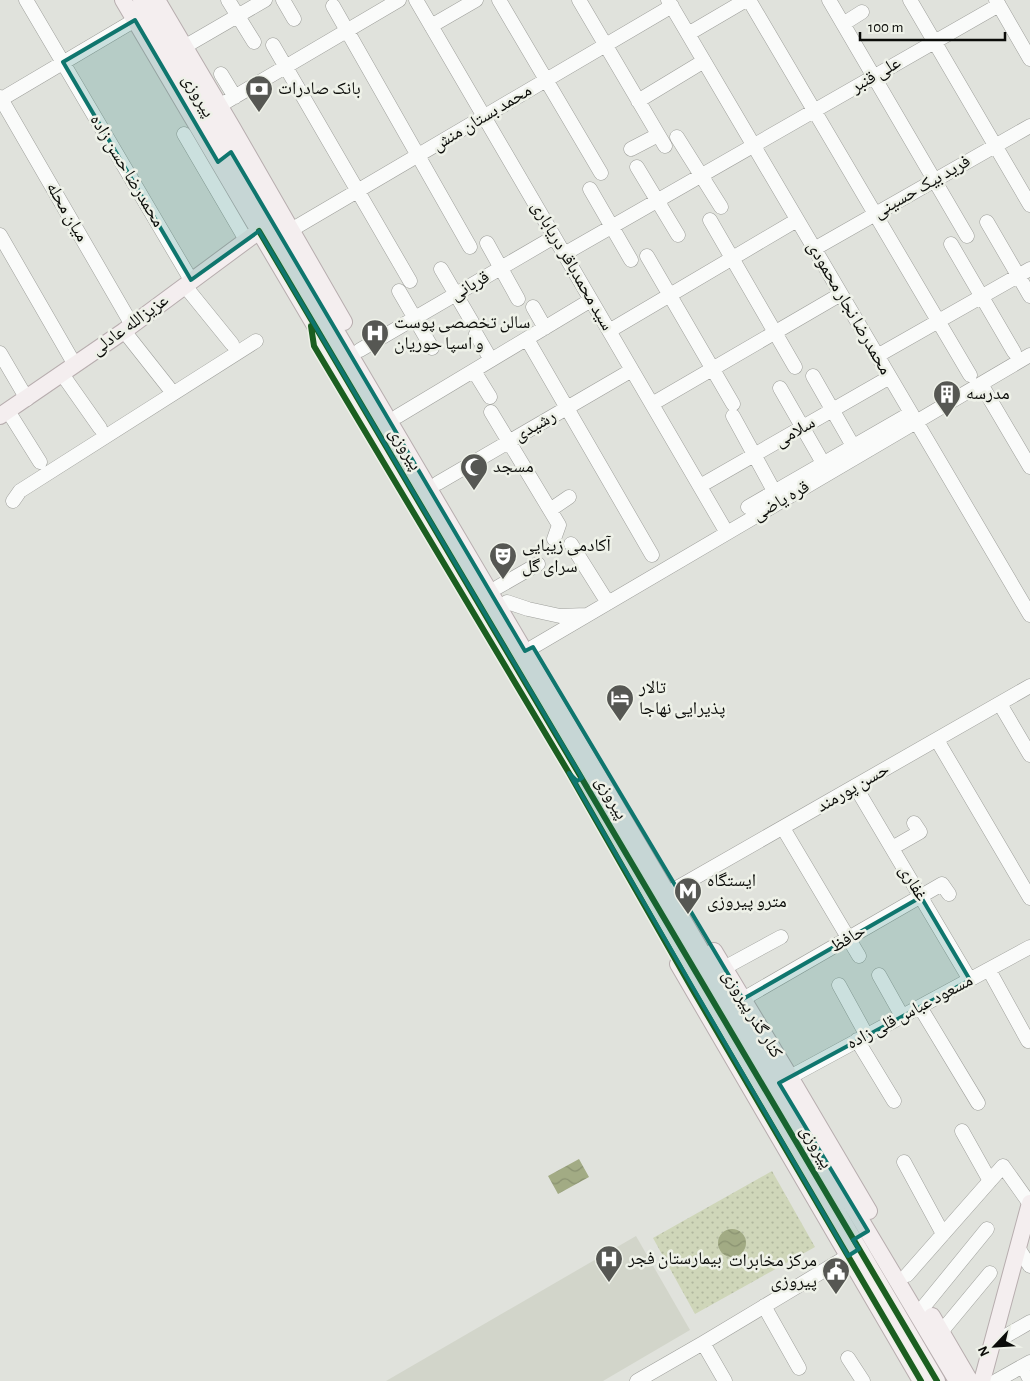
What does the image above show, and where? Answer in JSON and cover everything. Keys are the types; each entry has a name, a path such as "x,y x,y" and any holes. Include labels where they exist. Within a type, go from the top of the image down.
{"main road":[{"name":"پیروزی","path":"123,0 225,157"},
{"name":"پیروزی","path":"141,0 225,157 259,231 309,316 523,652"},
{"path":"156,0 507,602 523,652"},
{"name":"پیروزی","path":"259,231 523,652 591,794 853,1248 923,1378"},
{"name":"عزیزالله عادلی","path":"4,414 128,328 259,231"},
{"path":"309,316 314,346 853,1248 871,1235"},
{"name":"کنار گذر پیروزی","path":"523,652 672,891 724,968 738,1002 784,1080 907,1275 970,1381"},
{"path":"569,773 591,794"},
{"path":"672,891 738,1002"},
{"name":"پیروزی","path":"784,1080 871,1235 957,1381"},
{"path":"982,1381 1030,1204"}],"street":[{"name":"محمدرضا حسن زاده","path":"26,0 188,283 232,344"},
{"path":"228,0 254,42"},
{"path":"184,46 264,0"},
{"path":"283,0 294,19"},
{"path":"219,106 399,0"},
{"name":"سید محمدباقر دریاباری","path":"416,0 727,533"},
{"path":"431,26 476,0"},
{"path":"499,0 601,173"},
{"path":"579,0 662,140 631,149"},
{"path":"688,34 748,0 938,321 1030,467"},
{"path":"910,0 1030,205"},
{"path":"831,1 967,236"},
{"name":"محمد بستان منش","path":"291,230 606,45 670,3"},
{"name":"محمدرضا نجار محمودی","path":"670,3 1030,615"},
{"path":"997,3 1030,59"},
{"name":"علی قنبر","path":"564,254 874,77 997,3"},
{"path":"332,6 470,247"},
{"path":"843,24 862,12"},
{"path":"0,99 135,20"},
{"path":"273,45 410,281"},
{"path":"638,101 704,61"},
{"path":"220,74 235,97"},
{"name":"میان محله","path":"0,99 128,328 169,388"},
{"name":"فرید بیک حسینی","path":"814,249 1030,126"},
{"path":"184,134 259,231"},
{"path":"677,138 720,207"},
{"path":"637,167 678,235"},
{"path":"590,189 631,260"},
{"path":"710,220 795,367"},
{"path":"609,331 797,220"},
{"path":"987,222 1024,273 1030,296"},
{"path":"0,236 100,428"},
{"name":"قربانی","path":"360,350 554,237"},
{"path":"487,243 518,299"},
{"path":"951,244 1014,352"},
{"path":"647,256 713,369 774,491"},
{"path":"441,269 491,360"},
{"path":"877,356 1024,273"},
{"path":"399,291 432,348"},
{"path":"652,404 841,294"},
{"path":"398,416 591,300"},
{"path":"533,307 545,328"},
{"path":"527,339 652,555"},
{"path":"13,500 20,491 256,341"},
{"path":"0,353 26,399"},
{"name":"قره یاضی","path":"523,652 727,533 976,379 1030,355"},
{"name":"رشیدی","path":"438,484 632,370"},
{"path":"474,371 490,397"},
{"path":"813,376 853,446"},
{"name":"سلامی","path":"700,486 890,377"},
{"path":"780,388 823,463"},
{"path":"490,412 559,525 554,540"},
{"path":"4,414 40,462"},
{"path":"748,507 853,446 913,417"},
{"path":"550,510 569,497"},
{"path":"571,544 608,603"},
{"path":"498,587 538,564"},
{"path":"507,602 560,616 586,615"},
{"name":"حسن پورمند","path":"672,891 1030,686"},
{"path":"1000,704 1030,755"},
{"path":"937,740 1030,898"},
{"name":"غفاری","path":"855,786 970,980"},
{"path":"892,848 920,832 914,823"},
{"path":"783,828 859,956"},
{"name":"حافظ","path":"738,1002 942,884 949,894"},
{"path":"724,968 780,937"},
{"name":"مسعود عباس قلی زاده","path":"784,1080 1030,947"},
{"path":"989,970 1028,1041 1030,1040"},
{"path":"879,975 902,1016"},
{"path":"839,985 862,1038 894,1101"},
{"path":"920,1007 978,1104"},
{"path":"962,1132 990,1181"},
{"path":"904,1162 943,1234"},
{"path":"907,1275 1003,1166 1030,1204"},
{"path":"925,1305 987,1228"},
{"path":"644,1379 764,1306 853,1248"},
{"path":"1018,1248 1030,1266"},
{"path":"941,1332 990,1272"},
{"path":"764,1306 799,1368"},
{"path":"992,1344 1030,1322"},
{"path":"703,1343 725,1381"},
{"path":"848,1358 863,1381"},
{"path":"1002,1380 1026,1364 1030,1380"}],"highlighted area":[{"path":"135,20 218,162 231,152 525,651 533,647 743,999 921,897 970,980 779,1083 868,1231 853,1240 859,1249 848,1256 569,773 577,781 582,778 259,231 191,280 63,62"}],"shaded area":[{"path":"772,1171 815,1247 695,1314 653,1238"},
{"name":"بیمارستان فجر","path":"636,1236 690,1330 603,1381 386,1381"}],"water":[{"path":"579,1159 589,1177 558,1194 548,1176"},
{"path":"732,1229 742,1233 746,1243 742,1253 732,1257 722,1253 718,1243 722,1233"}],"cycle path":[{"path":"259,231 937,1381"},
{"path":"311,326 314,346 569,773 694,992 921,1381"}],"place":[{"name":"بانک صادرات","path":"259,113"},
{"name":"سالن تخصصی پوست و اسپا حوریان","path":"375,357"},
{"name":"مدرسه","path":"947,418"},
{"name":"مسجد","path":"474,491"},
{"name":"آکادمی زیبایی سرای گل","path":"503,580"},
{"name":"تالار پذیرایی نهاجا","path":"620,722"},
{"name":"ایستگاه مترو پیروزی","path":"688,915"},
{"name":"بیمارستان فجر","path":"609,1283"},
{"name":"مرکز مخابرات پیروزی","path":"836,1295"}]}
